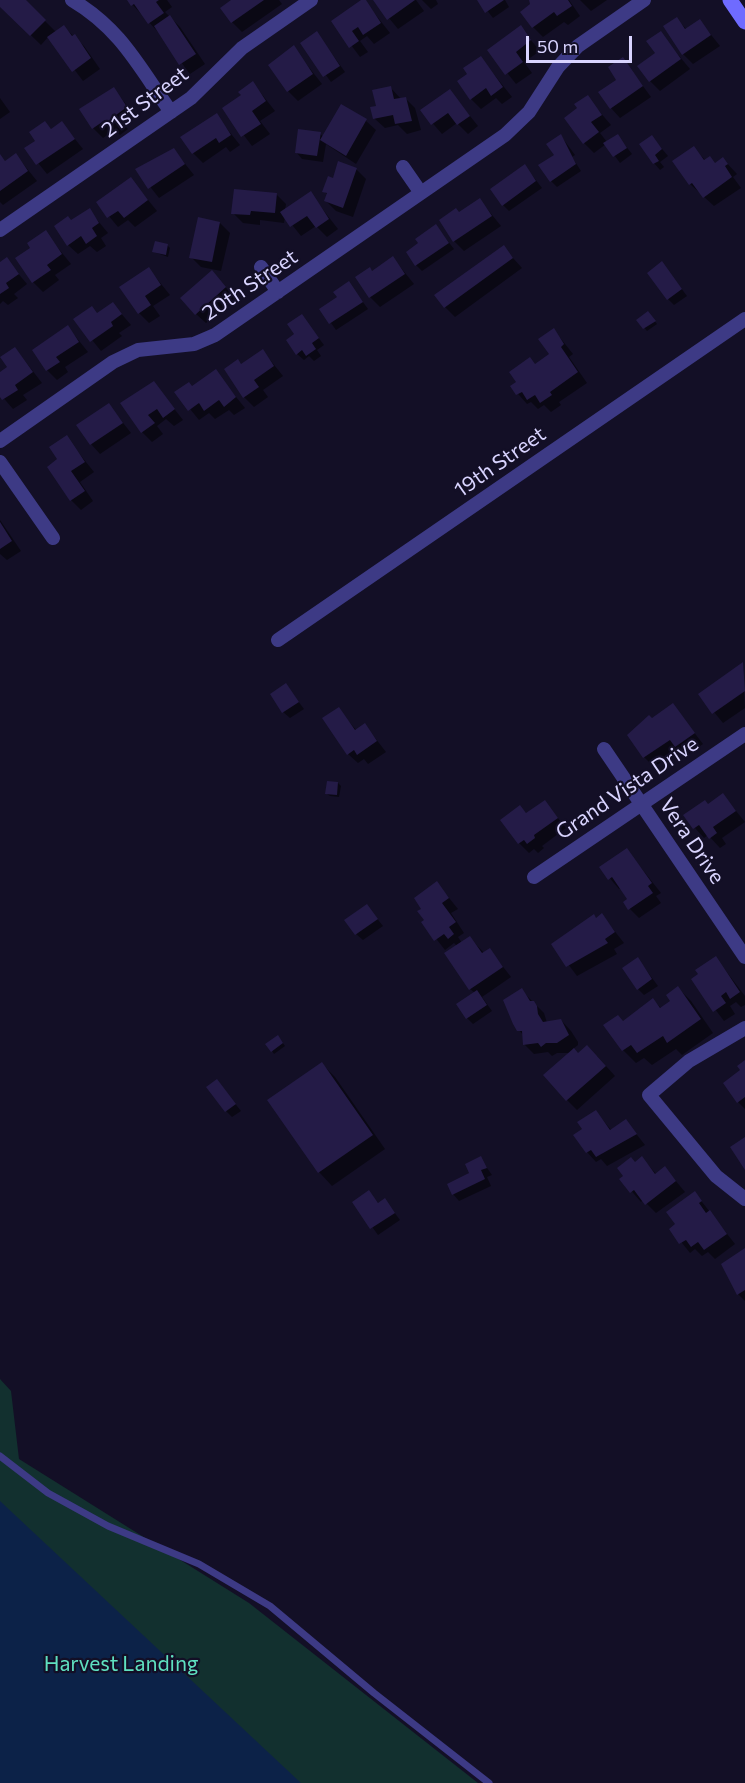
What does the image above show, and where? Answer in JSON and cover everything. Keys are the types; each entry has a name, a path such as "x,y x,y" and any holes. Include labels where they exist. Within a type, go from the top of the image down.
{"street":[{"path":"72,0 98,15 116,33 171,112"},
{"name":"20th Street","path":"0,441 113,362 138,350 194,344 215,335 278,292 505,135 529,112 558,67 578,46 644,0"},
{"path":"730,0 745,22"},
{"name":"21st Street","path":"0,230 191,98 242,48 306,1"},
{"path":"403,167 421,192"},
{"path":"261,267 278,292"},
{"name":"19th Street","path":"278,640 745,319"},
{"path":"0,462 53,538"},
{"name":"Grand Vista Drive","path":"534,877 745,734"},
{"name":"Vera Drive","path":"604,749 745,957"},
{"path":"745,1028 689,1061 649,1095 716,1176 745,1199"}],"lane":[{"path":"0,1456 48,1493 108,1526 199,1564 270,1606 374,1693 489,1783"}],"green space":[{"name":"Harvest Landing","path":"0,1379 11,1391 19,1459 249,1603 478,1783 0,1783"}],"water":[{"path":"0,1501 301,1783 0,1783"}],"building":[{"path":"0,0 26,0 46,20 30,36 0,7"},
{"path":"127,0 159,0 156,2 164,13 148,24 134,4 131,6"},
{"path":"231,0 264,0 231,23 220,8"},
{"path":"361,0 366,0 381,23 363,35 358,27 352,31 359,41 349,48 331,21"},
{"path":"373,0 415,0 387,20"},
{"path":"477,0 504,0 485,13"},
{"path":"529,0 568,0 572,6 557,16 554,12 532,28 520,12 530,4"},
{"path":"170,15 196,54 179,65 154,26"},
{"path":"677,17 685,29 700,19 711,35 682,55 663,26"},
{"path":"64,25 72,36 75,34 91,58 72,72 47,37"},
{"path":"521,25 531,40 516,52 523,62 505,75 487,50"},
{"path":"317,31 340,66 323,77 300,43"},
{"path":"661,31 681,59 649,82 637,66 655,53 646,41"},
{"path":"294,45 313,74 287,92 268,65"},
{"path":"481,56 503,87 491,96 486,88 470,100 457,81 467,74 463,68"},
{"path":"623,57 643,86 610,109 598,92 616,80 608,67"},
{"path":"253,81 266,101 252,111 261,124 241,137 222,108 241,95 238,92"},
{"path":"391,86 394,99 406,97 412,121 395,124 393,115 373,119 370,107 376,106 372,90"},
{"path":"114,87 127,107 116,115 119,119 109,126 105,120 92,129 79,109"},
{"path":"450,89 470,116 457,125 448,113 431,125 420,110"},
{"path":"588,95 602,115 591,122 599,132 583,144 564,118 577,108 574,104"},
{"path":"341,104 367,119 346,156 320,140"},
{"path":"217,113 231,135 219,143 216,138 192,154 180,137"},
{"path":"45,121 51,129 62,121 75,139 36,165 24,148 35,141 29,132"},
{"path":"298,129 321,132 317,156 295,153"},
{"path":"561,134 576,164 550,182 538,165 554,155 546,144"},
{"path":"618,134 627,148 613,157 603,143"},
{"path":"652,135 662,149 655,155 659,161 653,164 639,144"},
{"path":"694,146 704,160 710,156 715,163 723,157 728,164 725,166 732,177 703,198 692,183 689,185 672,161"},
{"path":"174,148 185,164 148,189 135,169"},
{"path":"16,153 28,171 0,191 0,154 5,161"},
{"path":"338,161 357,168 343,208 324,201 327,193 322,192 328,176 333,178"},
{"path":"525,164 536,181 502,206 490,189"},
{"path":"131,177 148,200 124,218 118,211 107,218 96,202"},
{"path":"234,189 277,193 275,213 251,211 250,215 231,214"},
{"path":"311,191 329,219 316,228 307,216 290,227 280,212"},
{"path":"480,198 492,216 453,242 439,220 456,208 459,212"},
{"path":"90,208 99,223 92,228 97,236 86,244 81,236 67,246 54,226 68,216 71,220"},
{"path":"198,217 220,222 212,262 189,258"},
{"path":"436,224 449,243 415,266 406,252 418,243 415,239"},
{"path":"46,230 62,254 47,265 51,270 32,283 15,258 30,248 27,243"},
{"path":"155,241 168,244 166,255 152,252"},
{"path":"504,245 513,258 444,308 434,295"},
{"path":"393,256 405,274 369,298 355,277 370,267 372,271"},
{"path":"7,257 19,274 6,283 9,288 0,294 0,262"},
{"path":"662,261 682,289 667,300 647,273"},
{"path":"149,267 161,285 145,296 151,305 138,314 119,287"},
{"path":"212,270 226,287 195,315 180,298"},
{"path":"349,281 363,302 329,324 319,309 337,297 333,292"},
{"path":"113,302 122,314 111,322 113,326 90,342 73,319 92,306 97,313"},
{"path":"648,311 656,321 643,329 636,320"},
{"path":"302,314 319,338 312,343 316,349 306,356 302,350 296,355 286,340 294,334 287,324"},
{"path":"68,325 79,342 56,357 60,362 46,371 32,350"},
{"path":"554,328 564,344 561,347 578,372 550,392 552,395 540,403 535,395 527,400 522,392 516,395 510,386 516,382 509,372 530,357 535,364 549,354 538,339"},
{"path":"15,347 33,372 15,385 18,390 2,400 0,372 7,367 0,357"},
{"path":"263,349 274,366 254,380 259,387 243,398 224,369 238,359 241,364"},
{"path":"216,369 236,397 224,407 219,400 204,411 199,403 188,411 174,392 189,382 192,386"},
{"path":"154,381 175,409 163,418 157,409 148,415 155,423 141,433 120,403"},
{"path":"109,403 123,423 90,445 76,425"},
{"path":"67,435 85,462 71,471 85,491 70,501 47,467 57,459 49,447"},
{"path":"0,522 12,541 0,549"},
{"path":"743,662 745,691 712,714 698,694"},
{"path":"286,683 299,702 282,713 270,694"},
{"path":"673,703 695,733 675,747 670,740 643,758 627,735 649,715 652,718"},
{"path":"339,707 355,730 365,723 377,741 357,755 354,750 347,755 322,718"},
{"path":"327,781 338,782 337,795 325,794"},
{"path":"723,793 736,811 713,827 717,833 709,839 699,825 693,829 683,815 705,800 708,804"},
{"path":"545,800 558,818 534,835 535,838 527,844 524,840 518,844 500,820 520,805 526,813"},
{"path":"627,848 652,883 648,886 653,893 628,910 623,902 627,899 612,877 608,880 599,867"},
{"path":"437,881 449,898 442,903 456,922 449,927 454,934 448,939 444,934 434,941 421,922 424,920 417,911 421,909 414,898"},
{"path":"367,904 378,919 355,935 344,920"},
{"path":"602,913 615,932 605,939 608,943 566,967 551,944 594,914 596,918"},
{"path":"470,936 482,953 490,948 503,967 469,990 444,953"},
{"path":"716,956 740,992 730,999 726,992 721,996 726,1003 713,1012 691,979 698,974 695,970"},
{"path":"638,957 652,979 637,990 622,968"},
{"path":"678,986 701,1019 667,1043 663,1036 637,1053 631,1045 622,1051 603,1025 618,1015 623,1021 653,998 660,1008 670,1001 666,995"},
{"path":"522,988 530,1001 534,1001 543,1022 561,1019 569,1035 557,1043 546,1043 541,1047 538,1043 523,1045 522,1031 517,1031 503,1000"},
{"path":"477,990 487,1005 466,1019 456,1004"},
{"path":"278,1035 283,1043 271,1052 265,1044"},
{"path":"587,1045 606,1066 566,1101 543,1075 574,1048 578,1053"},
{"path":"745,1060 745,1097 737,1103 723,1083 740,1070 737,1066"},
{"path":"322,1062 373,1135 318,1173 267,1100"},
{"path":"217,1079 236,1104 225,1112 206,1087"},
{"path":"596,1110 610,1130 626,1119 637,1134 596,1157 591,1150 586,1153 573,1135 582,1129 577,1122"},
{"path":"745,1137 745,1170 730,1147"},
{"path":"481,1156 487,1168 481,1170 485,1179 452,1195 447,1184 469,1173 465,1164"},
{"path":"642,1156 655,1174 665,1166 676,1181 645,1205 634,1190 630,1193 619,1179 623,1176 617,1168 631,1157 635,1162"},
{"path":"369,1190 378,1203 385,1198 395,1213 370,1229 352,1202"},
{"path":"695,1191 706,1213 710,1210 727,1234 704,1250 698,1242 691,1247 686,1240 679,1244 669,1229 675,1224 666,1212"},
{"path":"745,1248 745,1290 737,1295 721,1264"}]}
